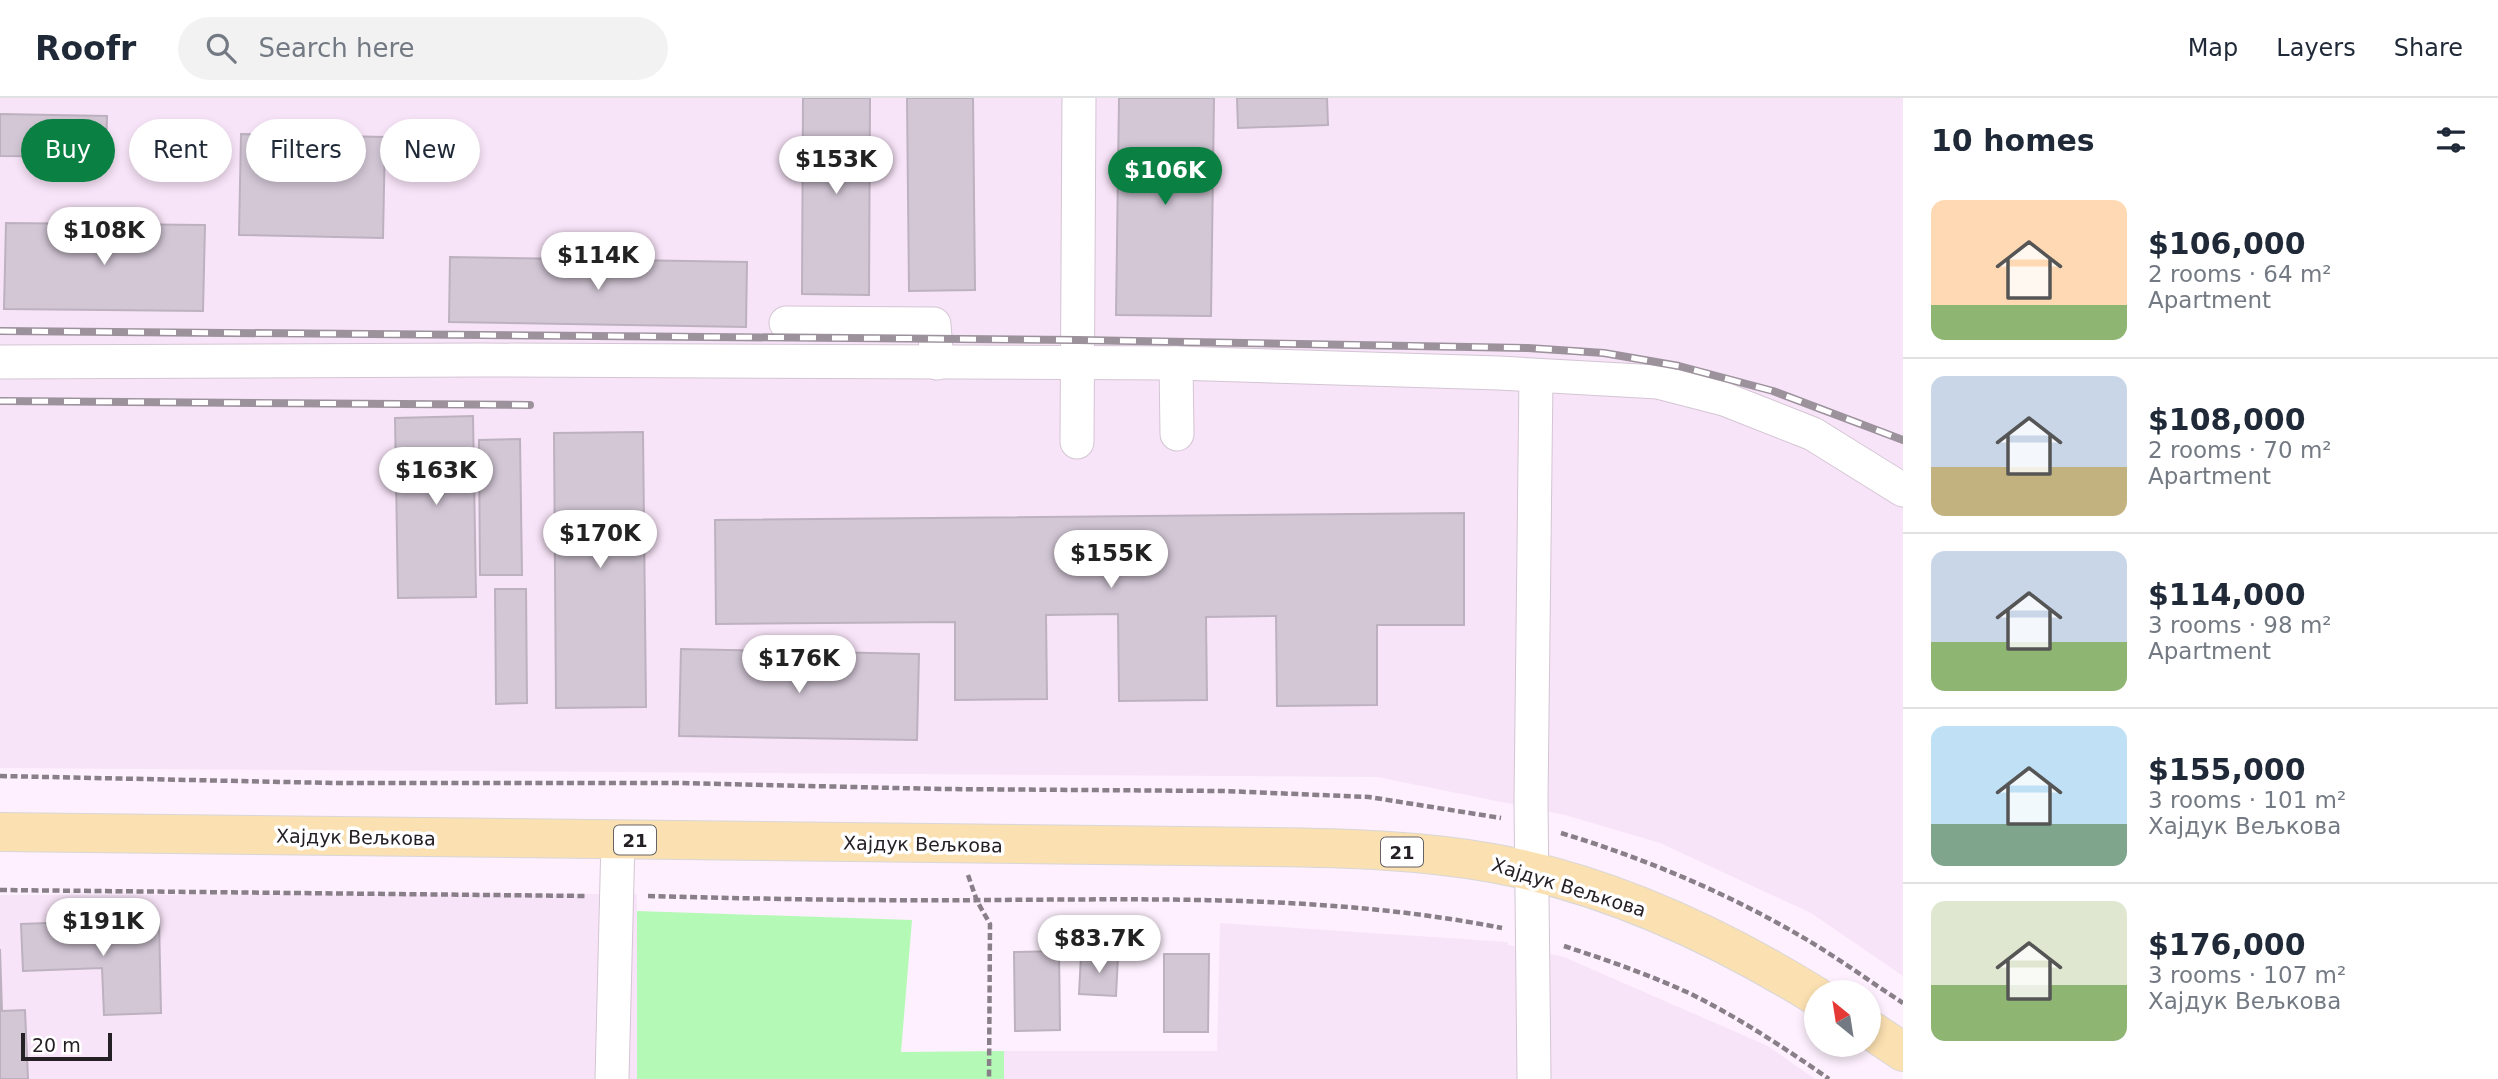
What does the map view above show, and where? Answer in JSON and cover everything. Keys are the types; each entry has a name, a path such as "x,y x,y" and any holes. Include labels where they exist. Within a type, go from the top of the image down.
{"main road":[{"name":"Хајдук Вељкова","path":"0,832 1349,849 1460,858 1533,872 1615,897 1689,927 1755,959 1804,989"},
{"path":"1881,1037 1903,1052"}],"lane":[{"path":"1077,442 1079,98"},
{"path":"786,323 934,324 937,363"},
{"path":"0,362 495,360 1177,363 1499,373 1658,382 1724,398 1814,434 1903,490"},
{"path":"1177,363 1177,434"},
{"path":"1534,1079 1531,801 1536,377"},
{"path":"612,1079 618,840"}],"path":[{"path":"956,844 977,901 990,924 989,1079"},
{"path":"0,890 845,901 1086,900 1292,904 1392,910 1461,919 1534,935 1609,960 1691,994 1783,1047 1829,1079"}],"shaded area":[{"path":"0,98 1903,98 1903,976 1811,913 1660,843 1565,815 1377,777 0,768"},
{"path":"637,894 637,1079 0,1079 0,895"},
{"path":"1220,923 1508,942 1508,945 1564,957 1768,1046 1815,1079 1004,1079 1004,1051 1217,1051"}],"green space":[{"path":"637,911 912,920 901,1052 1004,1051 1004,1079 637,1079"}],"building":[{"path":"803,98 870,98 869,295 802,294"},
{"path":"907,98 973,98 975,290 909,291"},
{"path":"1119,98 1214,98 1211,316 1116,315"},
{"path":"1237,98 1327,98 1328,125 1238,128"},
{"path":"0,114 107,116 107,119 21,119 21,156 0,156"},
{"path":"241,134 246,134 246,182 366,182 366,137 380,137 380,182 384,182 383,238 239,235"},
{"path":"6,223 205,225 203,311 4,309"},
{"path":"450,257 747,262 746,327 449,322"},
{"path":"473,416 476,597 398,598 395,418"},
{"path":"643,432 646,707 556,708 554,433"},
{"path":"520,439 522,575 480,575 479,440"},
{"path":"1464,513 1464,625 1377,625 1377,705 1277,706 1276,616 1206,617 1207,700 1119,701 1118,614 1046,615 1047,699 955,700 955,622 716,624 715,520"},
{"path":"495,589 526,589 527,703 496,704"},
{"path":"681,649 919,654 917,740 679,736"},
{"path":"159,919 161,1013 104,1015 102,968 23,971 21,924"},
{"path":"0,949 2,1011 25,1010 28,1079 0,1079"},
{"path":"1059,951 1060,1030 1015,1031 1014,952"},
{"path":"1164,954 1209,954 1208,1032 1164,1032"},
{"path":"1081,955 1118,956 1116,996 1079,994"}],"railway":[{"path":"0,331 1078,340 1528,348 1604,353 1679,366 1773,391 1903,440"},
{"path":"0,401 530,405"}]}
